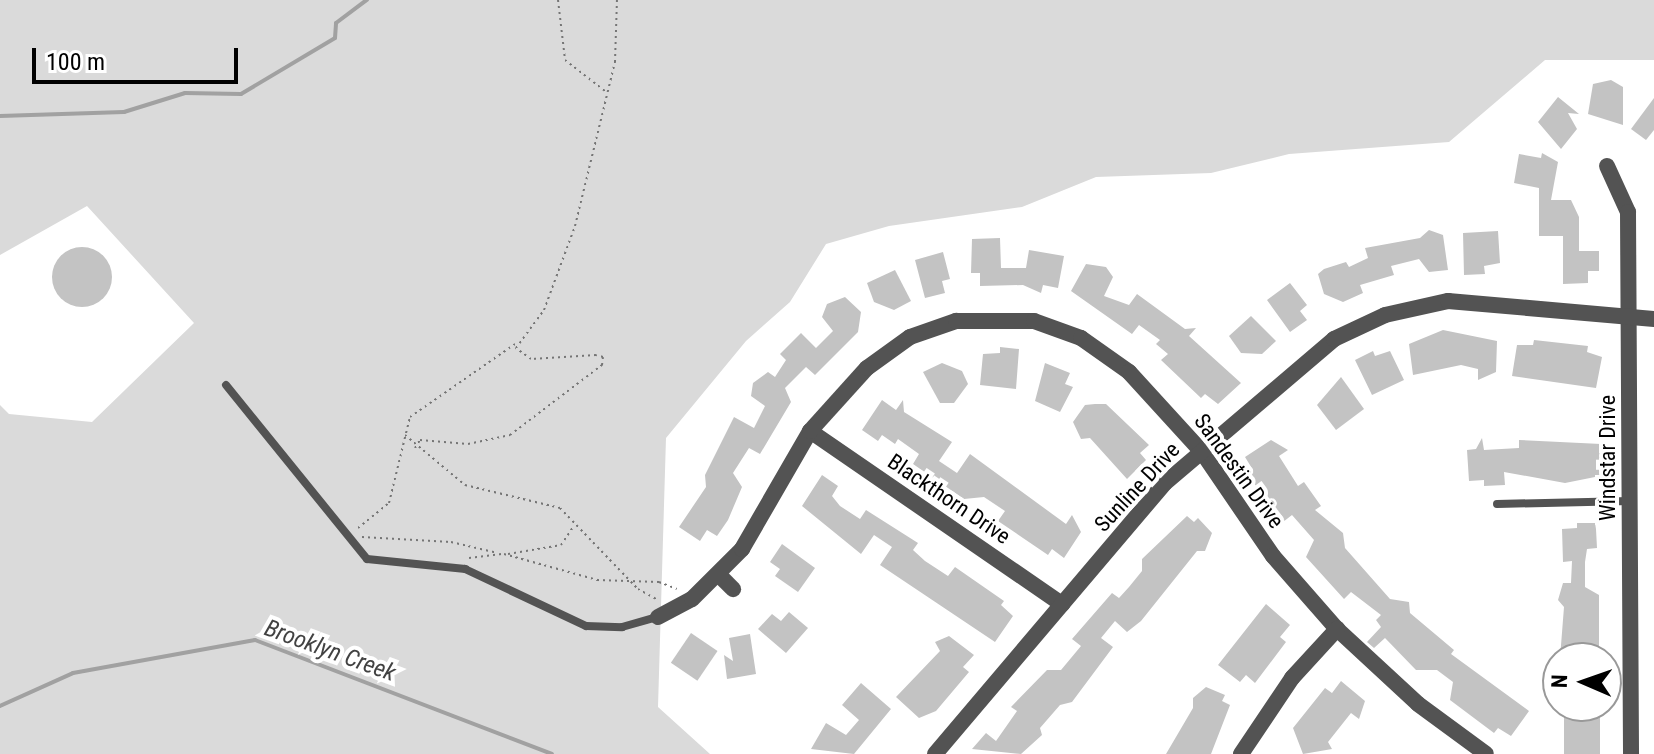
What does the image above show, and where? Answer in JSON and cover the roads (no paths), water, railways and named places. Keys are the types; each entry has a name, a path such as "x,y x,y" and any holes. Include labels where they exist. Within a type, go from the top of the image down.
{"street":[{"name":"Windstar Drive","path":"1607,166 1628,212 1631,754"},
{"name":"Sunline Drive","path":"935,754 1165,483 1307,357 1385,315 1471,300 1630,319 1654,319"},
{"name":"Sandestin Drive","path":"666,614 692,599 719,575 762,521 810,431 867,368 910,337 956,321 1009,318 1060,329 1103,351 1202,452 1273,556 1337,629 1418,704 1486,754"},
{"name":"Blackthorn Drive","path":"810,431 1062,604"},
{"path":"719,575 733,589"},
{"path":"1241,754 1292,678 1337,629"}],"lane":[{"path":"226,385 345,538 367,559 445,566 489,577 562,620 586,626 622,627 666,614"},
{"path":"1497,504 1631,501"}],"waterway":[{"path":"0,116 124,112 185,93 241,94 335,38 336,23 367,0"},
{"name":"Brooklyn Creek","path":"0,706 73,673 255,640 552,754"}]}
